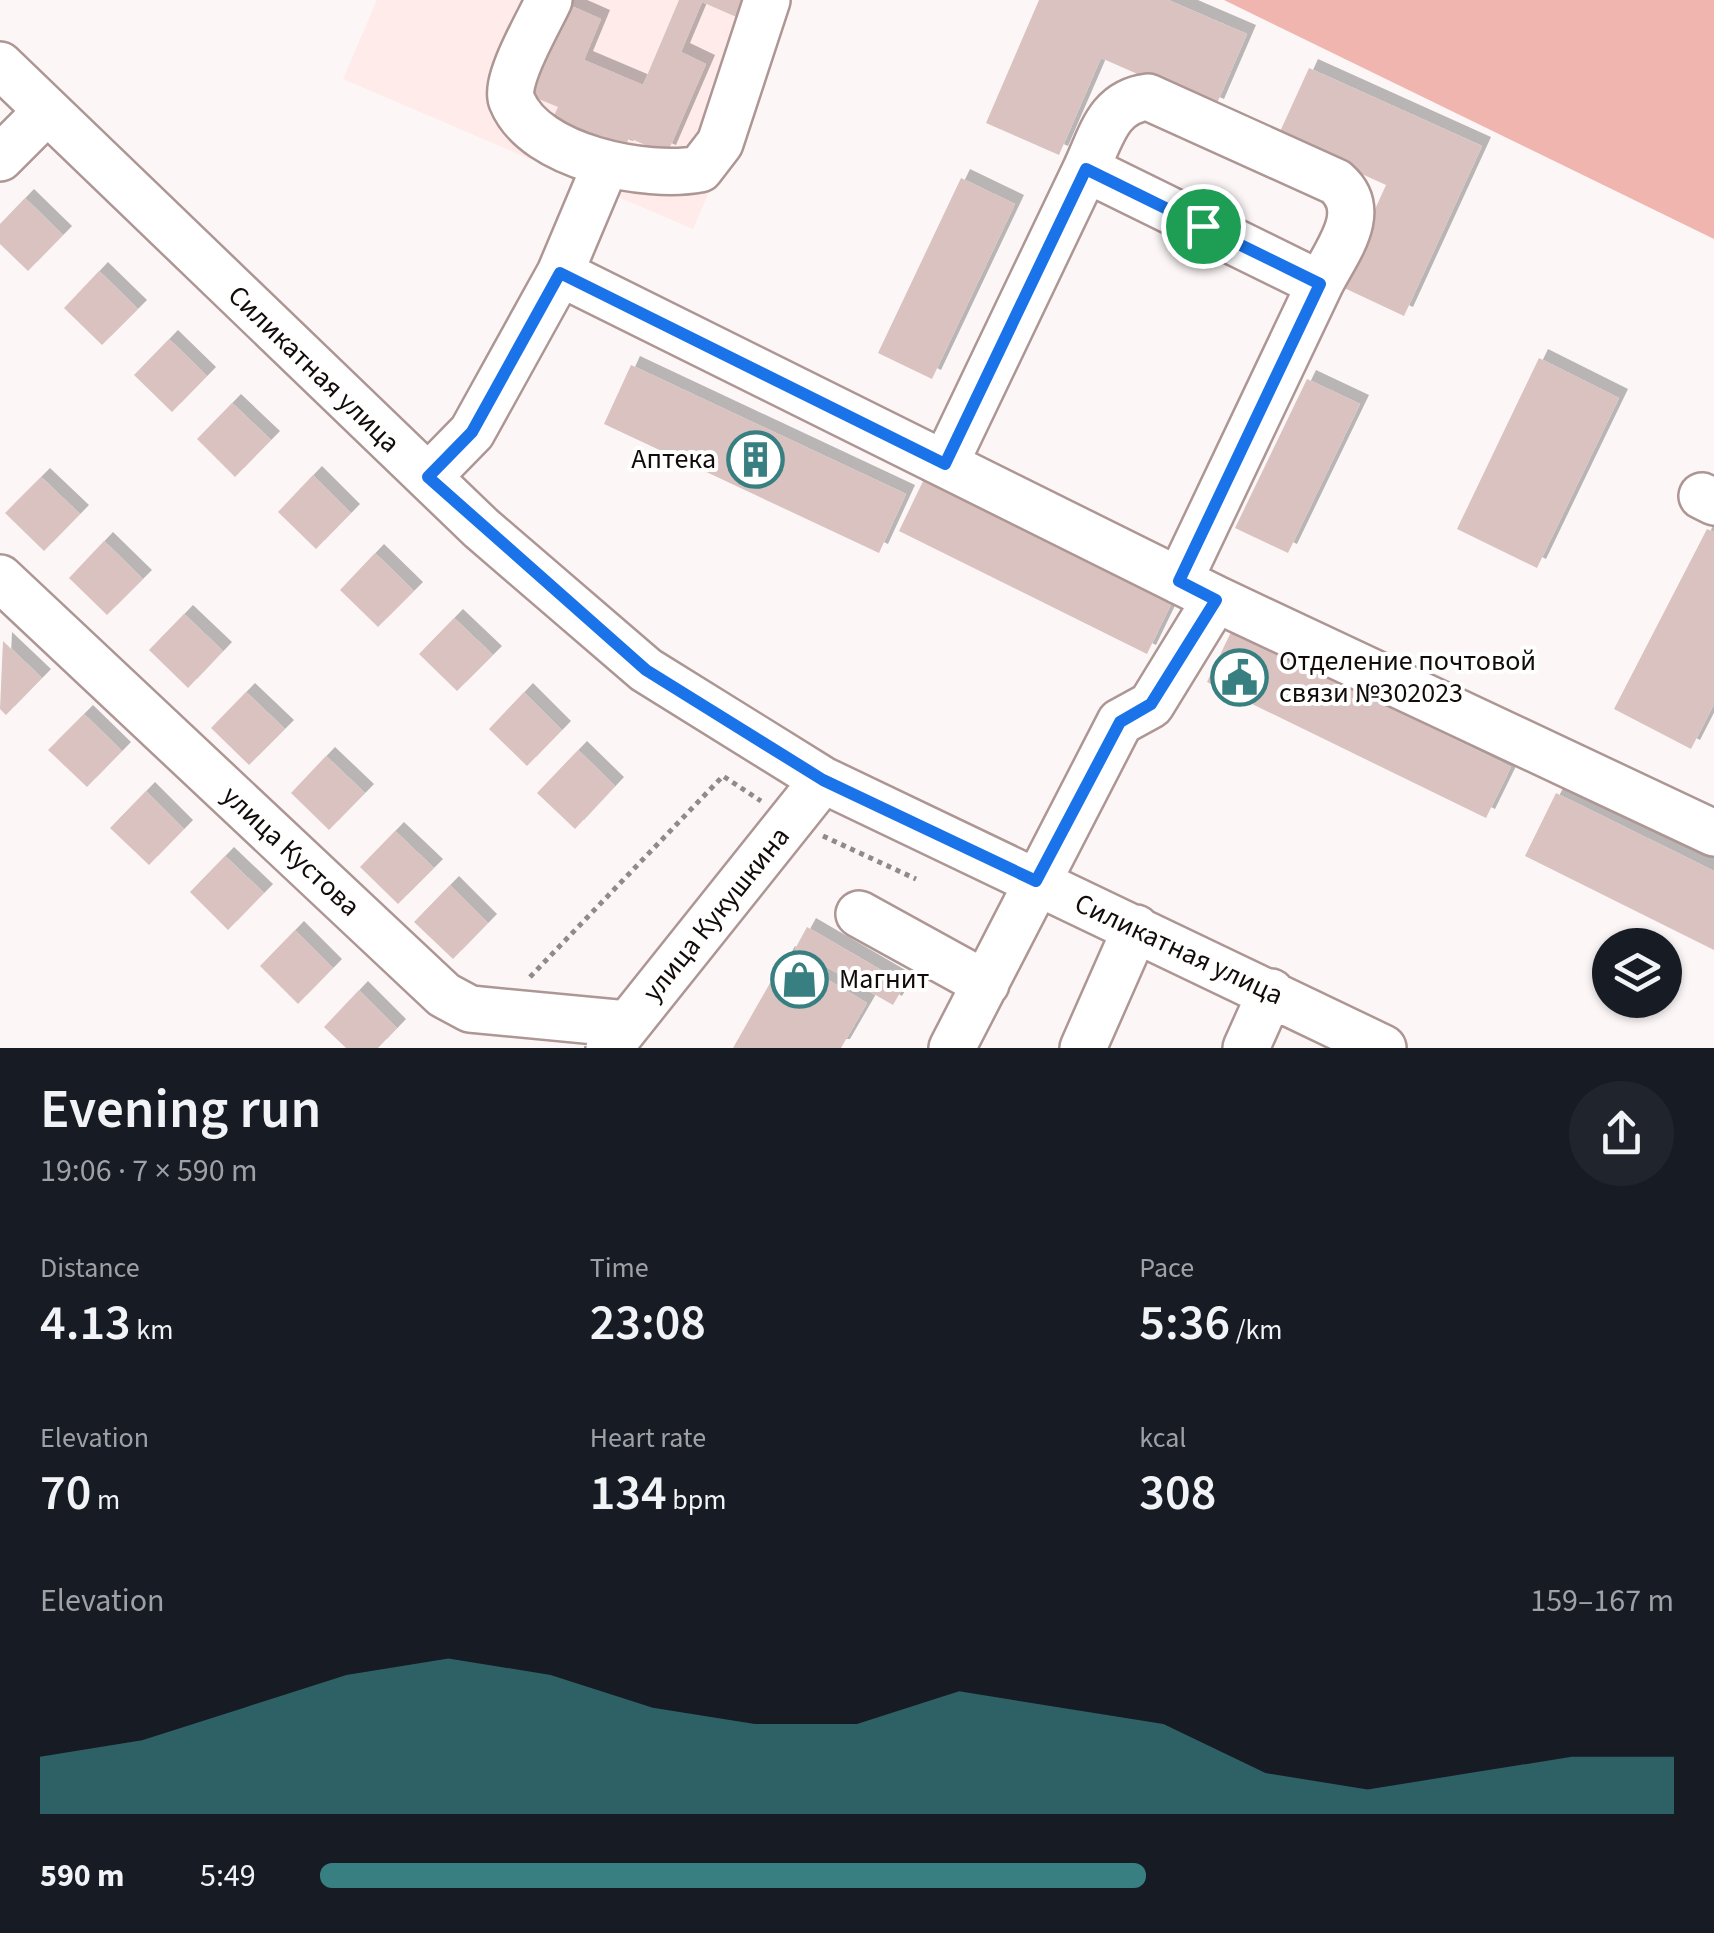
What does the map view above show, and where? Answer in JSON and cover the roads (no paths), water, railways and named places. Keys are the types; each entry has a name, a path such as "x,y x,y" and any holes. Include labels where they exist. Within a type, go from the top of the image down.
{"street":[{"path":"549,0 511,82 511,100 541,136 606,164 673,174 700,169 720,142 768,0"},
{"name":"Силикатная улица","path":"0,65 428,477 646,670 823,780 1383,1048"},
{"path":"945,464 1114,109 1127,100 1148,96 1336,182 1350,194 1354,214 1320,284 1151,704 1120,722 952,1048"},
{"path":"0,158 47,110"},
{"path":"428,477 472,432 560,273 606,164"},
{"path":"1086,169 1320,284"},
{"path":"560,273 1198,590 1714,833"},
{"name":"улица Кустова","path":"0,578 444,995 470,1009 618,1036"},
{"name":"улица Кукушкина","path":"618,1036 823,780"},
{"path":"860,914 986,984"},
{"path":"1083,1048 1136,928"},
{"path":"1246,1048 1271,992"}],"place":[{"name":"Аптека","path":"755,459"},
{"name":"Отделение почтовой связи №302023","path":"1240,677"},
{"name":"Магнит","path":"800,979"}]}
